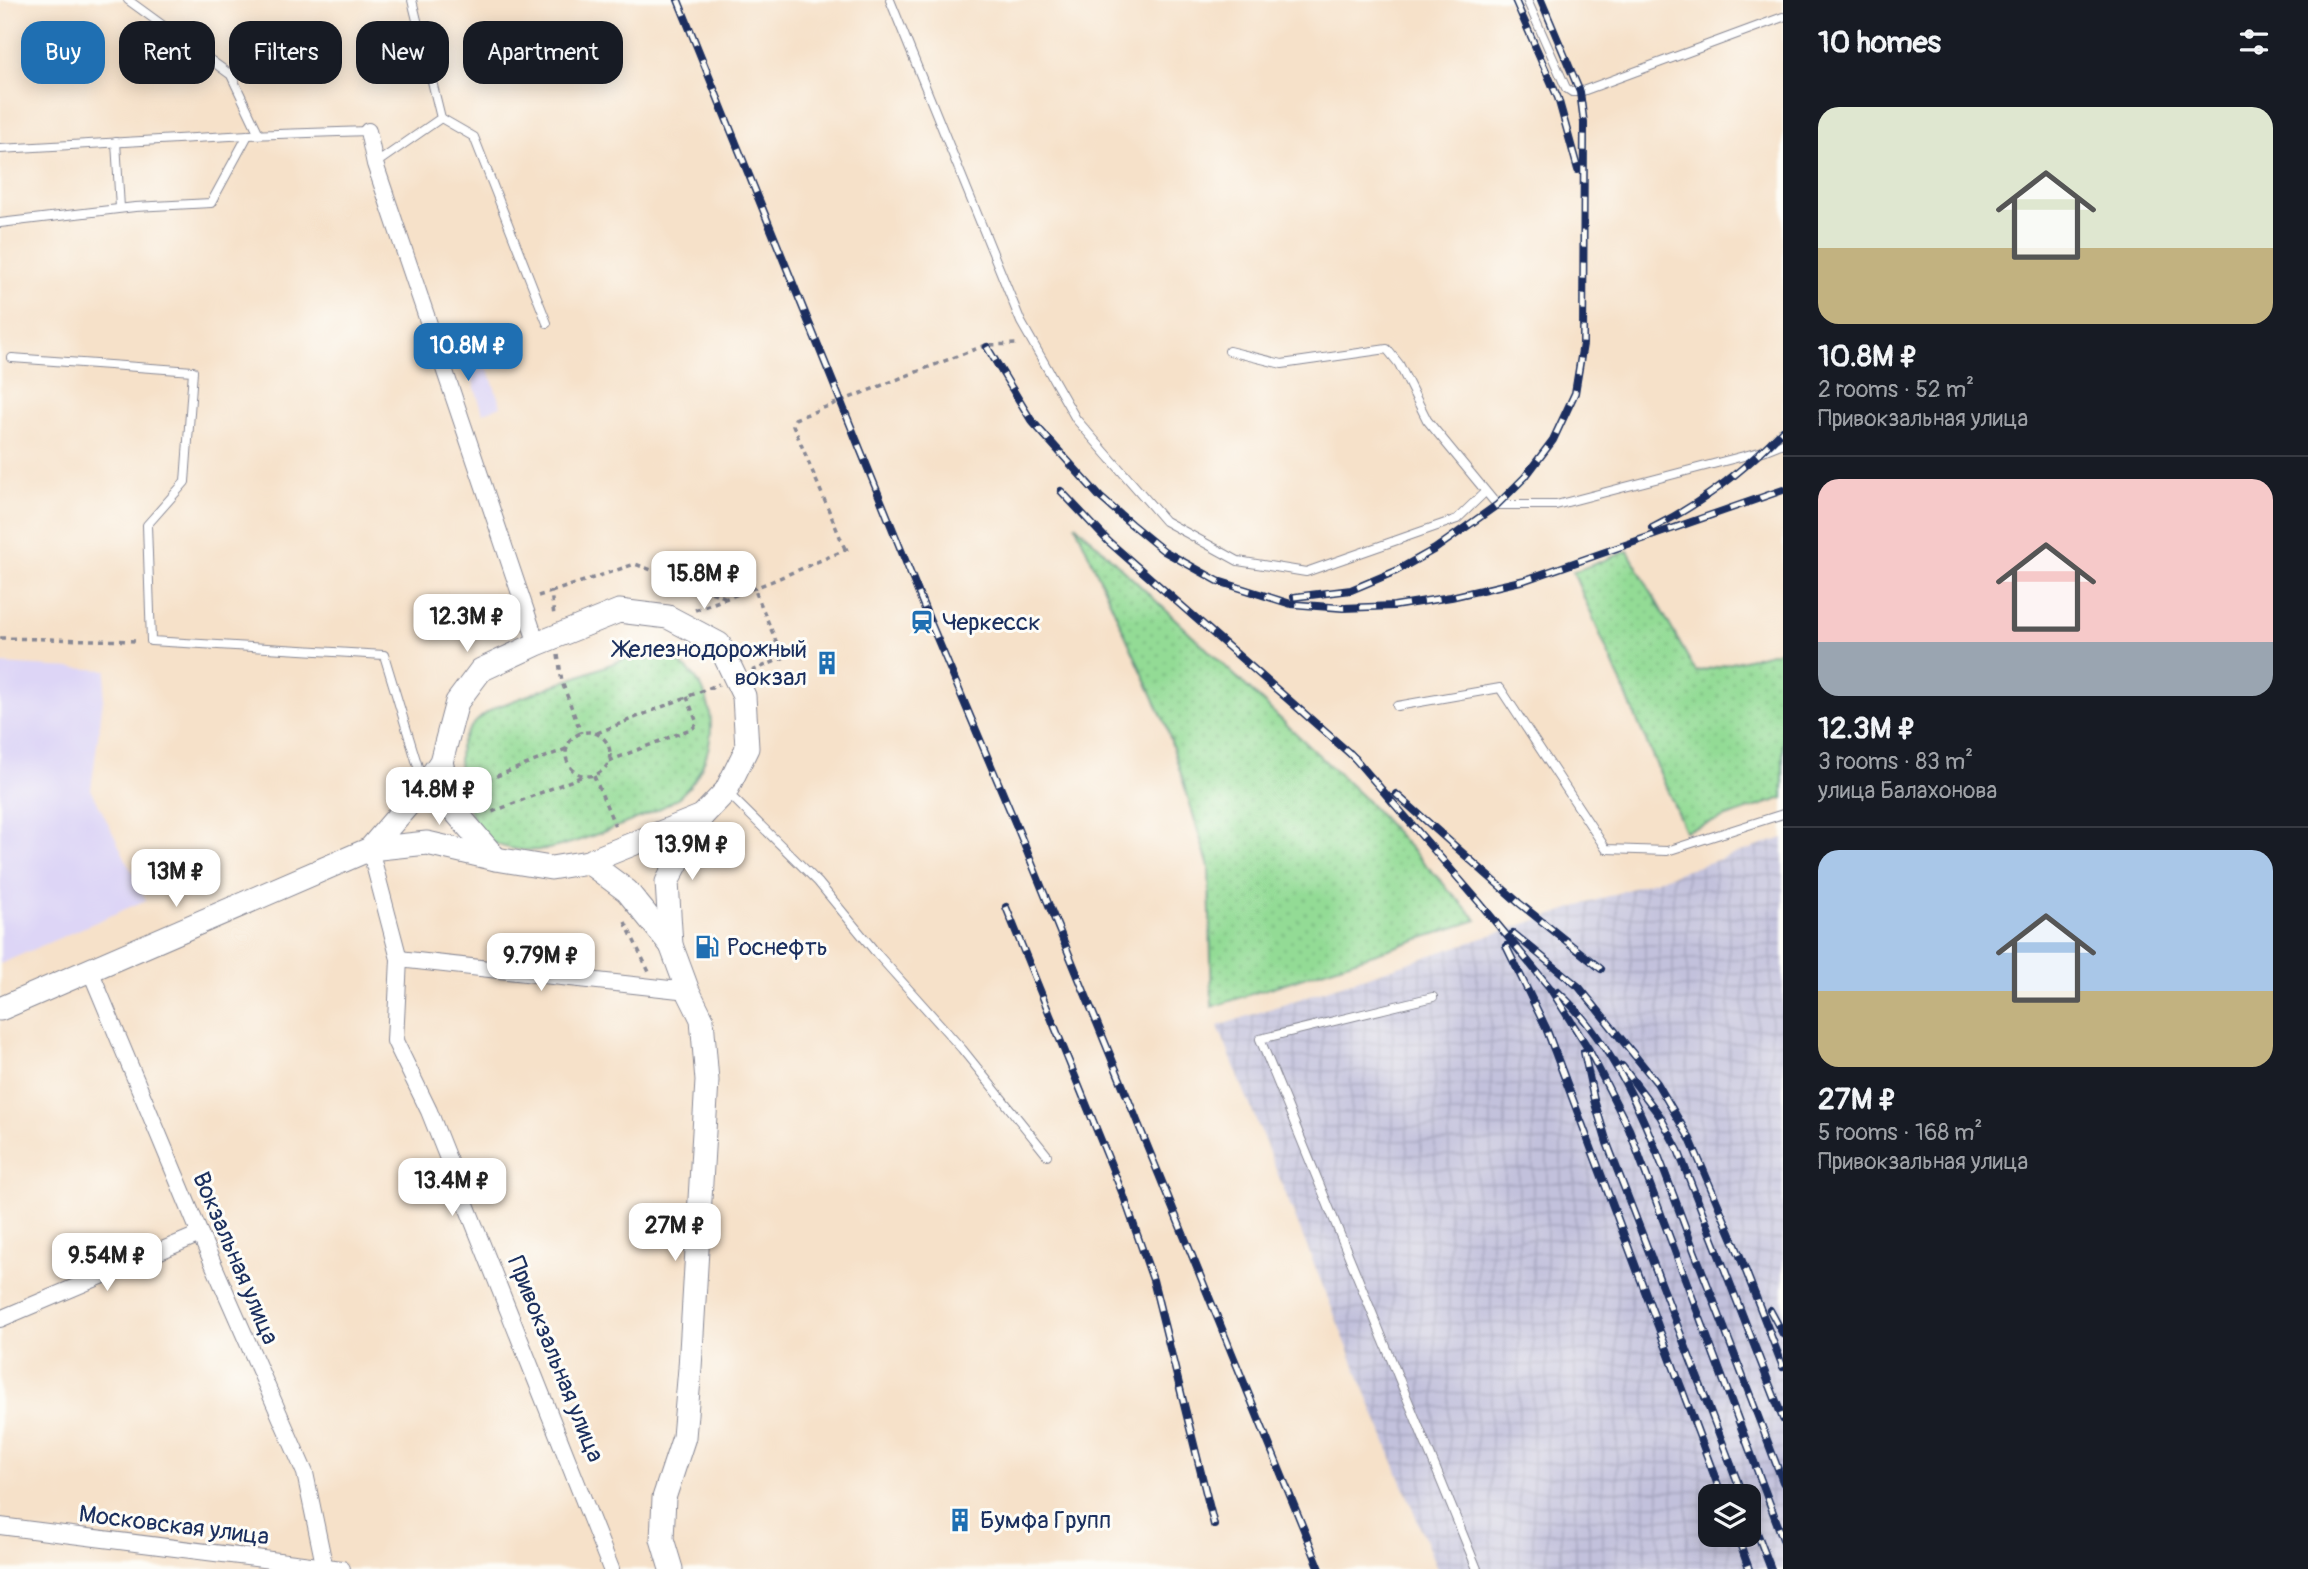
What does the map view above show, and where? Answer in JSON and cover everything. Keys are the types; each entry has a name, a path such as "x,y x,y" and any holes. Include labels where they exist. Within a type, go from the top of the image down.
{"street":[{"path":"368,131 375,164 537,644"},
{"path":"370,849 441,762 457,702 481,670 619,611 668,617 719,644 744,696 747,748 726,791 702,816 667,882 671,945 702,1019 707,1081 691,1368 684,1437 664,1498 662,1539 671,1569"},
{"path":"441,762 453,809 496,859"},
{"path":"0,1009 370,849 427,843 551,869 588,862 702,816"},
{"name":"Привокзальная улица","path":"370,849 399,959 395,1041 429,1111 611,1569"},
{"path":"588,862 627,891 671,945"},
{"path":"399,959 688,991"},
{"name":"Вокзальная улица","path":"90,970 200,1234 304,1473 325,1568"},
{"path":"0,1319 200,1234"},
{"name":"Московская улица","path":"0,1526 342,1569"}],"lane":[{"path":"128,0 231,75 259,134"},
{"path":"412,0 441,118 474,137 547,323"},
{"path":"890,0 1021,322 1076,419 1165,521 1238,561 1306,572 1457,519 1485,492"},
{"path":"1527,0 1566,88 1572,92 1580,92 1783,17"},
{"path":"375,164 441,118"},
{"path":"0,149 259,134 368,131"},
{"path":"0,223 120,208 211,203 248,135"},
{"path":"116,142 120,208"},
{"path":"1229,351 1282,364 1387,349 1399,364 1427,420 1497,505 1556,505 1763,451 1783,443"},
{"path":"12,358 193,371 185,482 147,525 151,641 384,655 424,786"},
{"path":"1397,706 1500,688 1606,849 1667,851 1783,814"},
{"path":"726,791 818,882 878,955 962,1048 1047,1155"},
{"path":"1433,997 1260,1039 1477,1569"}],"path":[{"path":"845,549 793,425 795,419 986,345 1018,344 1031,340"},
{"path":"668,617 728,598 852,547"},
{"path":"551,592 635,564 728,598"},
{"path":"0,638 151,641"},
{"path":"609,761 693,727 697,723 687,697"},
{"path":"566,749 479,783 477,789 485,810 492,812 604,770 609,761 610,750 606,740 597,733 587,731 576,734 568,742 567,763 573,771 583,776"},
{"path":"594,775 615,826"},
{"path":"621,914 656,987"}],"shaded area":[{"path":"483,354 501,406 483,413 467,363"},
{"path":"0,664 107,670 91,789 146,900 0,964"},
{"path":"1783,838 1783,1569 1437,1569 1218,1026"}],"green space":[{"path":"1075,524 1363,797 1477,920 1212,1007 1209,867 1166,725"},
{"path":"1628,551 1696,672 1783,650 1783,798 1685,831 1573,572"},
{"path":"648,652 672,659 691,673 703,690 710,711 711,734 706,756 696,778 680,796 654,811 554,848 512,848 485,837 471,815 460,771 460,748 470,727 494,708"}],"railway":[{"path":"678,0 929,619 1017,827 1320,1569"},
{"path":"1515,0 1558,98 1578,170"},
{"path":"1294,597 1351,590 1396,571 1435,549 1497,505 1525,477 1553,440 1575,393 1583,344 1584,123 1580,92 1541,0"},
{"path":"987,347 1031,420 1100,497 1131,524 1164,551 1218,581 1291,604 1343,608 1394,606 1451,597 1525,580 1783,490"},
{"path":"1652,528 1722,485 1783,430"},
{"path":"1061,491 1108,541 1356,759"},
{"path":"1350,753 1550,988 1589,1050 1629,1129 1783,1539"},
{"path":"1396,794 1519,903 1601,969"},
{"path":"1006,907 1124,1197 1153,1280 1214,1525"},
{"path":"1513,933 1579,987 1657,1083 1690,1139 1740,1256 1783,1367"},
{"path":"1506,946 1546,1028 1717,1484"},
{"path":"1558,992 1583,1018 1604,1047 1640,1114 1670,1185 1783,1482"},
{"path":"1584,1052 1607,1143 1738,1484"},
{"path":"1622,1066 1660,1116 1678,1150 1783,1419"},
{"path":"1770,1310 1783,1334"},
{"path":"1761,1543 1771,1569"},
{"path":"1741,1547 1749,1569"}],"place":[{"name":"Черкесск","path":"922,622"},
{"name":"Железнодорожный вокзал","path":"827,663"},
{"name":"Роснефть","path":"707,947"},
{"name":"Бумфа Групп","path":"960,1520"}]}
